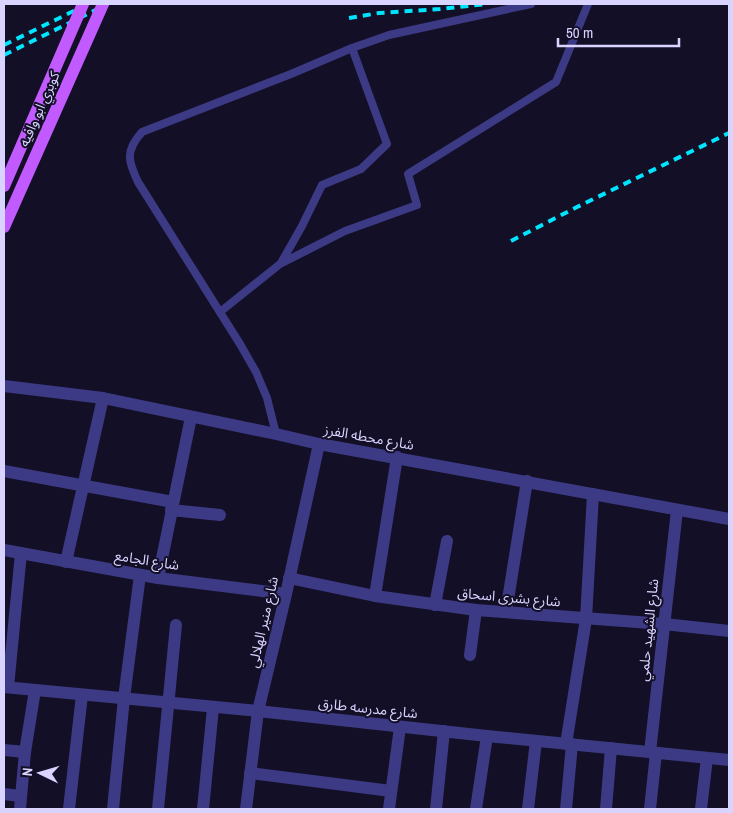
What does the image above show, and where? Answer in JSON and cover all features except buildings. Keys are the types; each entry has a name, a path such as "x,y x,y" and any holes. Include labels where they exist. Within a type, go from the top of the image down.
{"main road":[{"name":"كوبري ابو وافيه","path":"4,186 84,4"},
{"name":"كوبري ابو وافيه","path":"4,227 103,4"}],"street":[{"name":"شارع محطه الفرز","path":"4,386 103,398 319,444 729,519"},
{"path":"66,562 103,398"},
{"path":"158,578 191,417"},
{"name":"شارع منير الهلالي","path":"246,809 258,711 319,444"},
{"path":"375,596 397,458"},
{"path":"4,471 83,485 220,515"},
{"path":"506,612 527,481"},
{"path":"566,809 569,744 586,619 593,494"},
{"name":"شارع الشهيد حلمي","path":"650,809 664,624 677,510"},
{"path":"435,604 447,540"},
{"name":"شارع الجامع","path":"4,550 158,578 286,594"},
{"path":"6,687 21,554"},
{"path":"113,809 124,698 140,575"},
{"name":"شارع بشرى اسحاق","path":"289,578 375,596 476,610 664,624 729,631"},
{"path":"470,654 476,610"},
{"path":"158,809 176,626"},
{"name":"شارع مدرسه طارق","path":"6,687 729,760"},
{"path":"20,809 25,752 35,690"},
{"path":"70,809 82,695"},
{"path":"203,809 213,708"},
{"path":"389,809 400,727"},
{"path":"436,809 444,731"},
{"path":"476,809 487,736"},
{"path":"528,809 536,741"},
{"path":"606,809 612,748"},
{"path":"4,750 25,752"},
{"path":"701,809 707,758"},
{"path":"250,773 392,791"},
{"path":"4,794 20,796"}],"lane":[{"path":"276,434 267,398 256,372 138,182 131,167 130,152 135,140 142,132 352,48 390,36 531,4"},
{"path":"220,312 280,264 345,231 417,204 408,174 556,82 588,4"},
{"path":"280,264 302,226 322,185 361,169 387,144 352,48"}],"railway":[{"path":"4,45 88,4"},
{"path":"4,55 108,4"},
{"path":"349,18 379,13 487,4"},
{"path":"511,241 729,133"}]}
